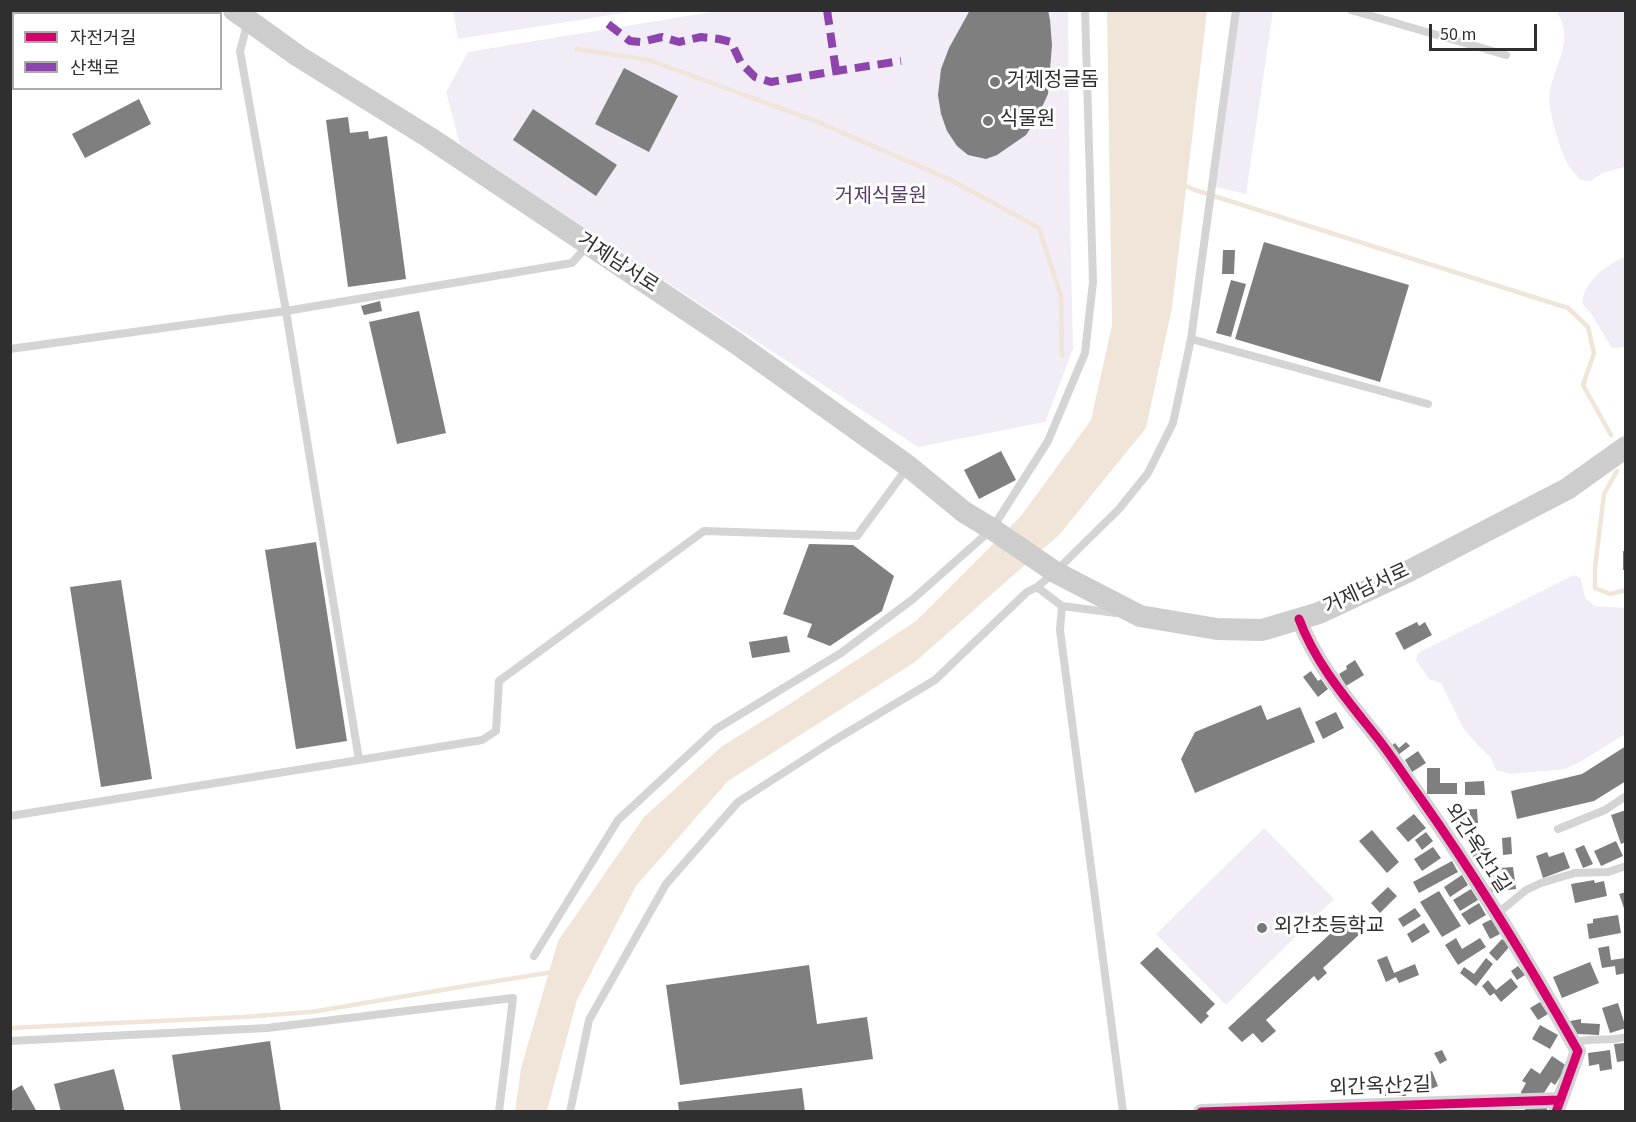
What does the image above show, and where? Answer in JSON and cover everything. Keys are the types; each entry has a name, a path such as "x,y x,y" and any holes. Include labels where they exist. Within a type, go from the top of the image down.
{"main road":[{"name":"거제남서로","path":"241,16 298,57 415,128 736,343 908,466 964,512 1055,572 1140,616 1217,629 1262,630 1319,613 1407,572 1567,489 1626,447"}],"street":[{"name":"외간옥산1길","path":"1299,619 1305,638 1317,658 1428,809 1497,914 1573,1043"},
{"path":"1558,1106 1578,1051 1573,1043"},
{"name":"외간옥산2길","path":"1200,1112 1558,1106"}],"lane":[{"path":"534,956 618,820 716,729 841,653 913,599 992,529 1048,441 1085,353 1093,282 1085,10"},
{"path":"570,1112 589,1020 666,885 738,802 833,741 935,680 1027,592 1055,572 1119,509 1148,473 1173,423 1191,339 1236,10"},
{"path":"1352,10 1506,55"},
{"path":"241,16 240,51 286,311 359,760"},
{"path":"10,349 286,311 572,263 588,245"},
{"path":"1191,339 1428,404"},
{"path":"10,816 482,740 496,731 499,681 704,531 857,536 908,466"},
{"path":"1037,587 1062,606 1140,616"},
{"path":"1062,606 1060,630 1124,1112"},
{"path":"1558,829 1605,810 1626,796"},
{"path":"1497,914 1526,890 1541,883 1575,873 1608,872 1626,866"},
{"path":"10,1041 267,1028 513,998 499,1112"},
{"path":"1573,1043 1584,1039 1614,1040 1626,1037"}],"green space":[{"path":"453,10 636,11 458,39"},
{"name":"거제식물원","path":"717,11 1068,11 1073,349 1045,422 918,447 460,144 446,92 468,52"},
{"path":"1236,11 1273,11 1246,194 1212,186"},
{"path":"1556,11 1625,11 1625,167 1602,173 1591,181 1580,180 1569,166 1558,140 1552,117 1550,90 1564,40 1564,31"},
{"path":"1625,257 1625,347 1612,348 1582,303 1587,287 1597,275"},
{"path":"1574,575 1581,578 1585,598 1595,606 1625,608 1625,734 1565,769 1511,774 1496,770 1491,758 1464,729 1441,683 1429,679 1416,660 1418,653"},
{"path":"1264,828 1334,899 1226,1005 1156,934"}],"shaded area":[{"path":"1107,11 1207,11 1172,308 1146,428 1060,534 915,662 728,781 636,886 577,1000 547,1111 515,1112 521,1068 558,941 644,817 721,747 916,621 1021,516 1091,420 1112,325"}],"building":[{"name":"거제정글돔","path":"970,10 1048,10 1050,20 1052,45 1048,94 1026,135 997,155 986,159 968,155 957,146 947,131 938,95 941,69 949,48"},
{"path":"624,68 678,96 649,152 595,124"},
{"path":"139,99 151,124 85,158 72,134"},
{"path":"533,109 617,165 596,196 513,140"},
{"path":"348,117 350,133 368,131 369,139 387,136 406,279 348,287 326,120"},
{"path":"1264,242 1409,285 1380,382 1235,339"},
{"path":"1223,250 1235,250 1234,274 1222,274"},
{"path":"1231,280 1246,284 1231,337 1216,333"},
{"path":"380,301 382,311 364,315 361,306"},
{"path":"419,311 446,433 397,444 369,322"},
{"path":"1001,451 1016,480 979,499 964,470"},
{"path":"316,542 347,741 296,749 265,550"},
{"path":"809,544 853,545 894,576 882,611 830,646 807,637 812,624 783,614"},
{"path":"1623,551 1626,552 1626,570 1623,570"},
{"path":"121,580 152,779 101,787 70,587"},
{"path":"1417,622 1419,626 1425,622 1432,635 1404,650 1395,633"},
{"path":"787,636 790,652 752,658 749,642"},
{"path":"1355,660 1364,675 1346,686 1339,674"},
{"path":"1311,671 1328,689 1318,697 1303,677"},
{"path":"1261,705 1267,720 1300,707 1315,742 1195,793 1181,759 1195,732"},
{"path":"1336,712 1344,728 1323,739 1315,722"},
{"path":"1406,742 1410,746 1398,755 1391,746 1395,743 1399,748"},
{"path":"1626,746 1626,781 1594,801 1517,819 1511,791 1582,774"},
{"path":"1418,751 1426,763 1412,772 1405,760"},
{"path":"1427,768 1440,768 1440,783 1457,783 1457,794 1427,794"},
{"path":"1484,781 1485,795 1465,795 1465,782"},
{"path":"1477,809 1478,823 1456,824 1456,810"},
{"path":"1626,810 1626,822 1624,822 1626,842 1621,844 1611,815"},
{"path":"1414,814 1426,828 1408,842 1396,828"},
{"path":"1372,830 1399,862 1387,873 1359,841"},
{"path":"1426,832 1433,841 1422,850 1415,840"},
{"path":"1511,837 1512,854 1503,855 1502,838"},
{"path":"1616,841 1623,856 1601,866 1594,851"},
{"path":"1584,845 1593,864 1583,868 1575,849"},
{"path":"1433,847 1441,858 1422,871 1414,859"},
{"path":"1472,848 1490,848 1490,859 1473,859"},
{"path":"1547,852 1549,857 1564,852 1570,868 1543,878 1536,856"},
{"path":"1452,861 1458,872 1419,893 1413,882"},
{"path":"1513,867 1516,889 1491,892 1488,875 1500,873 1500,868"},
{"path":"1462,875 1468,885 1450,897 1444,887"},
{"path":"1594,880 1595,883 1604,881 1607,896 1575,903 1571,884"},
{"path":"1388,887 1397,896 1380,913 1371,903"},
{"path":"1471,889 1478,900 1460,911 1453,900"},
{"path":"1439,891 1461,926 1442,937 1420,902"},
{"path":"1626,892 1626,911 1625,911 1619,894"},
{"path":"1479,903 1486,915 1469,925 1461,914"},
{"path":"1415,908 1421,916 1403,927 1398,919"},
{"path":"1618,915 1621,933 1589,939 1587,924 1593,923 1593,919"},
{"path":"1492,919 1500,934 1490,939 1482,924"},
{"path":"1343,922 1351,930 1356,925 1362,932 1323,968 1327,973 1318,981 1314,976 1266,1020 1276,1031 1262,1043 1253,1033 1242,1042 1228,1028"},
{"path":"1424,923 1430,932 1412,943 1407,934"},
{"path":"1456,938 1462,949 1480,938 1486,947 1458,965 1445,945"},
{"path":"1502,939 1510,946 1497,961 1489,953"},
{"path":"1609,946 1611,960 1626,958 1626,973 1616,975 1615,966 1602,968 1598,948"},
{"path":"1157,947 1215,1004 1206,1013 1209,1016 1201,1024 1140,963"},
{"path":"1387,956 1394,973 1415,964 1419,975 1399,983 1396,977 1386,982 1377,960"},
{"path":"1486,958 1493,964 1476,986 1460,973 1464,967 1474,974"},
{"path":"1590,962 1599,983 1562,998 1553,977"},
{"path":"809,965 817,1024 867,1017 873,1059 680,1085 666,985"},
{"path":"1518,966 1525,975 1517,980 1511,971"},
{"path":"1511,978 1518,987 1501,1002 1494,993 1490,996 1482,986 1488,980 1496,990"},
{"path":"1540,1002 1548,1014 1538,1020 1530,1008"},
{"path":"1618,1003 1626,1028 1610,1033 1602,1008"},
{"path":"1581,1019 1581,1023 1600,1024 1599,1035 1577,1034 1570,1021"},
{"path":"1540,1025 1558,1035 1550,1049 1532,1039"},
{"path":"270,1041 281,1112 181,1112 172,1055"},
{"path":"1624,1043 1626,1065 1624,1061 1617,1062 1614,1044"},
{"path":"1442,1050 1447,1060 1440,1064 1434,1053"},
{"path":"1610,1050 1612,1069 1600,1071 1599,1064 1589,1066 1588,1053"},
{"path":"1552,1056 1567,1066 1555,1085 1551,1082 1542,1096 1521,1097 1526,1083 1522,1081 1531,1068 1540,1074"},
{"path":"114,1069 125,1112 61,1112 54,1084"},
{"path":"1432,1071 1438,1086 1417,1095 1410,1079"},
{"path":"22,1085 37,1112 14,1112 10,1105 10,1092"},
{"path":"802,1088 805,1112 679,1112 678,1102"},
{"path":"1385,1092 1406,1092 1406,1096 1385,1096"},
{"path":"1525,1107 1547,1107 1547,1112 1525,1112"}],"waterway":[{"path":"576,49 649,60 818,122 953,181 1039,228 1061,297 1062,356"},
{"path":"1181,184 1568,308 1588,327 1594,353 1583,385 1611,435"},
{"path":"1617,471 1604,494 1595,568 1595,588 1610,594 1626,590"},
{"path":"10,1028 311,1012 553,972"}],"marked path":[{"path":"827,10 836,71"},
{"path":"608,24 630,41 641,42 662,37 679,42 701,37 731,42 741,63 755,77 771,82 901,61"}],"cycle path":[{"path":"1299,619 1314,652 1324,667 1389,754 1482,890 1578,1051 1556,1112"},
{"path":"1201,1112 1560,1100"}],"place":[{"name":"거제정글돔","path":"995,82"},
{"name":"식물원","path":"988,121"},
{"name":"외간초등학교","path":"1262,928"}]}
